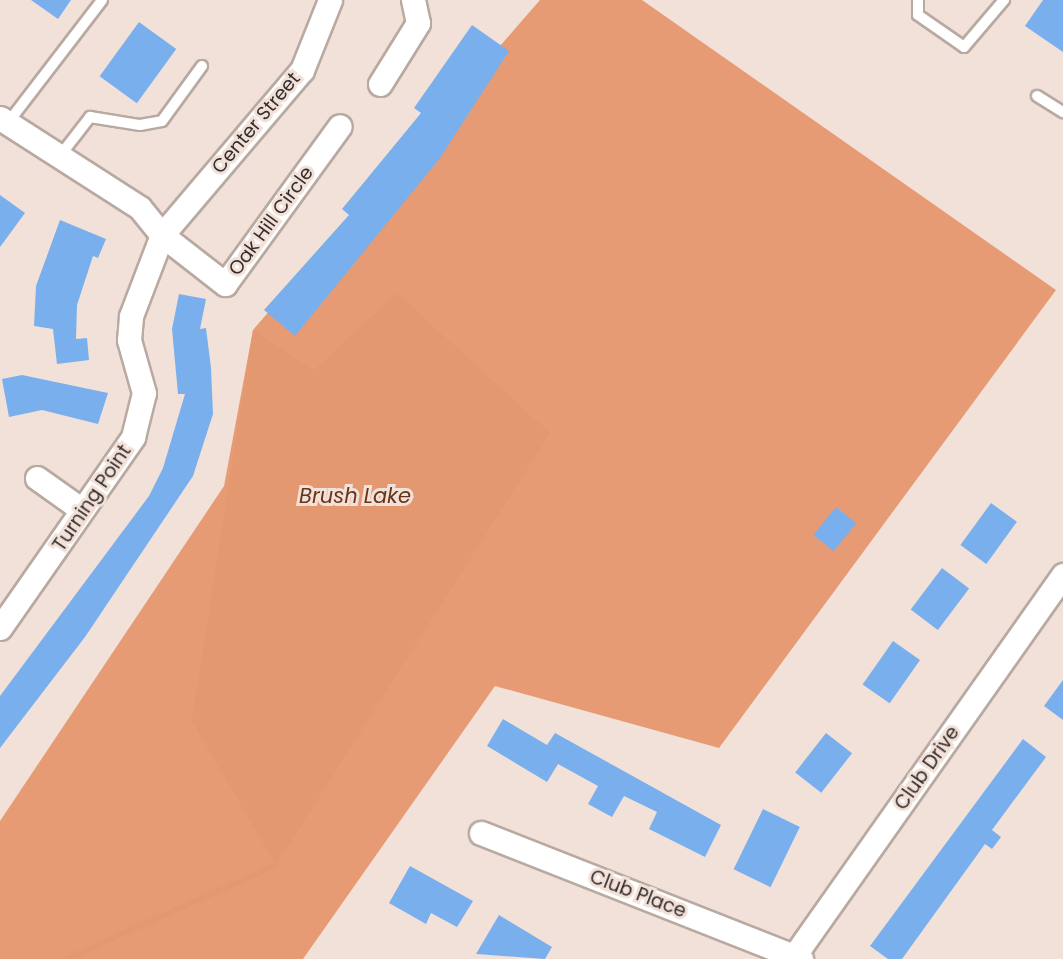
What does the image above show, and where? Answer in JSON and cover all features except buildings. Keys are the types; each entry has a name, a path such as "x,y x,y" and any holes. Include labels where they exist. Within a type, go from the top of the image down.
{"street":[{"name":"Center Street","path":"162,235 302,70 330,0"},
{"path":"380,83 418,23 413,0"},
{"path":"2,121 140,208 162,235"},
{"name":"Oak Hill Circle","path":"162,235 225,284 340,126"},
{"name":"Turning Point","path":"0,628 82,510 118,464 142,412 144,393 129,340 131,316 162,235"},
{"path":"37,478 82,510"},
{"name":"Club Drive","path":"796,958 1063,575"},
{"name":"Club Place","path":"481,833 796,958"}],"lane":[{"path":"2,121 102,0"},
{"path":"918,0 918,15 964,47 1003,0"},
{"path":"59,158 90,117 141,125 162,121 202,66"},
{"path":"1037,96 1063,112"}],"shaded area":[{"path":"540,0 642,0 1056,290 719,748 495,686 303,959 0,959 0,821 224,486 253,330"}],"water":[{"name":"Brush Lake","path":"397,293 550,433 276,865 192,721 253,330 314,370"}],"waterway":[{"path":"66,959 276,865"}]}
